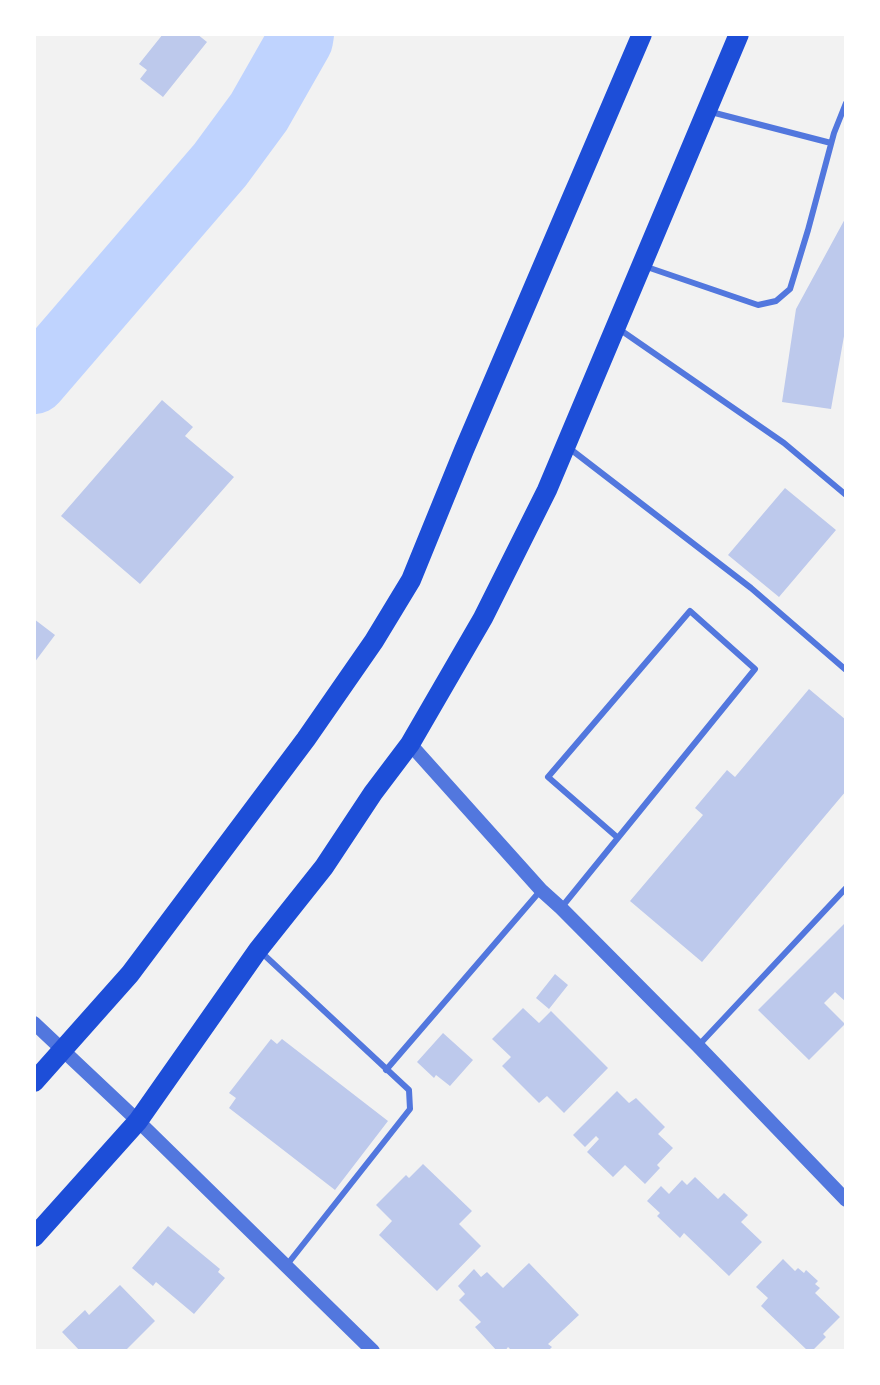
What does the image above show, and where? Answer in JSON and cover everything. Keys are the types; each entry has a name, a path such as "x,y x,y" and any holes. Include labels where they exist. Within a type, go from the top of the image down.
{"main road":[{"path":"34,1082 130,974 297,751 374,641 411,580 642,34"},
{"path":"34,1237 138,1121 258,950 324,867 410,744 483,618 547,490 739,34"}],"street":[{"path":"410,744 541,890 698,1046 846,1200"},
{"path":"34,1023 373,1351"}],"lane":[{"path":"642,266 758,305 776,301 790,289 831,143 846,103"},
{"path":"707,111 831,143"},
{"path":"616,327 784,443 846,495"},
{"path":"566,446 751,588 846,670"},
{"path":"561,908 618,838 755,669 690,611 548,777 618,838"},
{"path":"698,1046 846,888"},
{"path":"386,1070 541,890"},
{"path":"258,950 409,1090 410,1109 286,1266"}],"building":[{"path":"163,34 197,34 207,42 163,97 140,79 147,70 139,64"},
{"path":"846,217 846,325 831,409 782,402 796,309"},
{"path":"162,400 193,427 185,436 234,477 140,584 61,516"},
{"path":"785,488 836,530 779,597 728,555"},
{"path":"34,619 55,635 34,663"},
{"path":"809,689 846,720 846,791 702,962 630,901 703,815 695,808 727,770 735,777"},
{"path":"846,922 846,1002 835,992 824,1003 845,1024 809,1060 758,1010"},
{"path":"555,974 568,985 549,1009 536,998"},
{"path":"523,1008 539,1023 551,1011 608,1068 564,1113 547,1096 539,1103 502,1066 511,1057 492,1039"},
{"path":"443,1033 473,1060 450,1086 436,1075 434,1078 417,1062"},
{"path":"271,1039 277,1044 282,1039 388,1121 335,1190 229,1108 236,1098 229,1093"},
{"path":"617,1091 629,1103 636,1098 665,1127 658,1134 673,1148 645,1184 625,1165 613,1177 587,1152 599,1139 596,1136 585,1147 573,1135"},
{"path":"423,1164 472,1211 459,1224 481,1246 437,1291 379,1235 392,1221 376,1205 406,1175 409,1178"},
{"path":"695,1177 718,1199 724,1193 748,1215 741,1222 762,1242 729,1276 684,1233 680,1238 657,1216 660,1213 647,1201 661,1186 669,1194 682,1180 687,1185"},
{"path":"168,1226 220,1269 218,1272 225,1278 194,1314 156,1282 153,1286 132,1268"},
{"path":"783,1259 795,1271 798,1268 804,1273 806,1270 818,1281 815,1284 820,1288 815,1293 840,1317 812,1351 808,1351 761,1306 768,1298 756,1287"},
{"path":"529,1263 579,1315 548,1344 552,1347 548,1351 512,1351 508,1347 505,1351 497,1351 475,1327 481,1322 459,1300 465,1294 458,1286 474,1269 481,1277 487,1272 503,1288"},
{"path":"120,1285 155,1321 125,1351 80,1351 62,1332 85,1310 89,1315"}],"waterway":[{"path":"34,381 220,165 259,112 301,34"}]}
